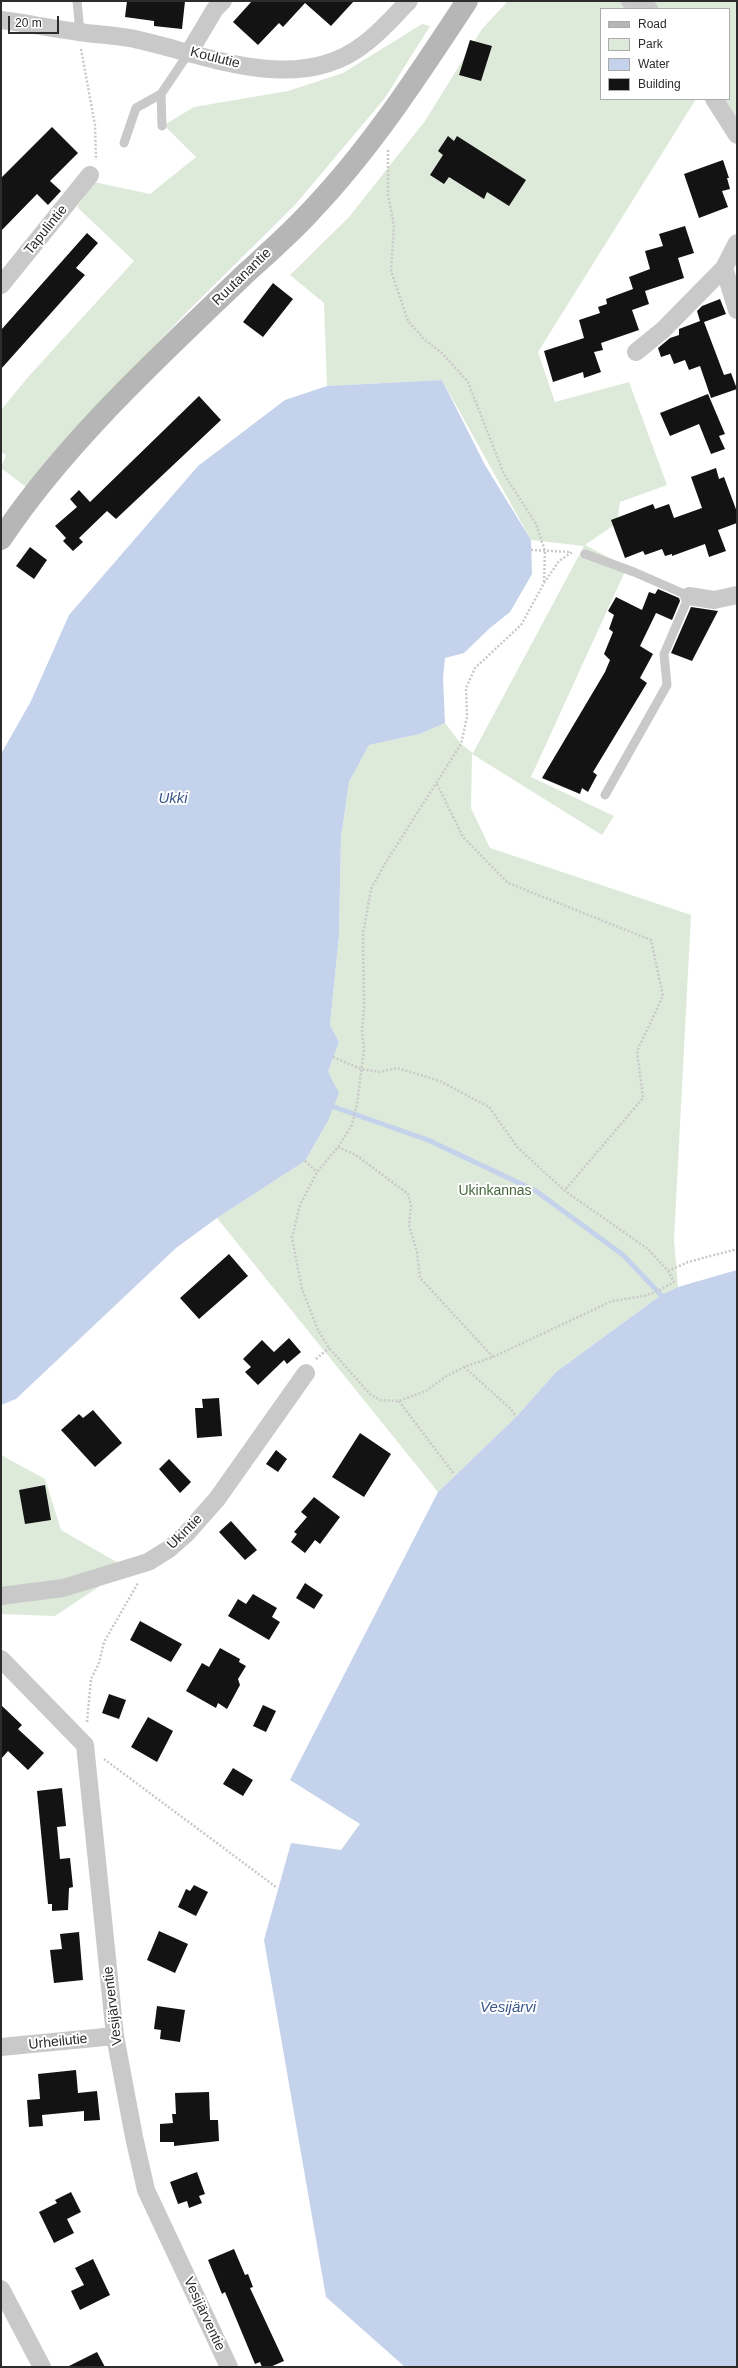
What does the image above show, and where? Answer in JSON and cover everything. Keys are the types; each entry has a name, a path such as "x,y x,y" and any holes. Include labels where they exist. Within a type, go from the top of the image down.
{"main road":[{"name":"Ruutanantie","path":"1,539 31,498 108,410 311,211 348,169 387,118 467,1"}],"street":[{"path":"190,52 215,9 223,1"},
{"name":"Koulutie","path":"1,20 125,37 273,71 315,67 342,58 363,45 409,1"},
{"path":"630,1 647,8"},
{"path":"715,100 737,135"},
{"name":"Tapulintie","path":"1,285 90,175"},
{"path":"636,352 663,330 724,268 737,243"},
{"path":"724,268 737,310"},
{"path":"689,596 714,600 737,595"},
{"name":"Ukintie","path":"1,1596 63,1588 148,1562 170,1549 187,1534 212,1504 306,1373"},
{"path":"1,1659 86,1745"},
{"name":"Vesijärventie","path":"86,1745 115,2036 134,2137 146,2190 229,2367"},
{"name":"Urheilutie","path":"1,2047 115,2036"},
{"path":"1,2289 42,2367"}],"lane":[{"path":"77,1 80,32"},
{"path":"124,143 136,108 161,94 190,52"},
{"path":"161,94 162,126"},
{"path":"585,554 634,572 689,596 664,654 667,685 605,794"}],"path":[{"path":"80,32 95,125 97,157 90,175"},
{"path":"389,147 388,194 394,226 391,271 408,321 425,340 442,353 468,382 504,474 536,524 545,551 544,583"},
{"path":"531,550 585,554"},
{"path":"334,1057 361,1069 380,1072 397,1068 440,1081 489,1107 518,1148 565,1191 648,1249 668,1271 674,1282 658,1291 612,1301 493,1357 464,1367 445,1377 426,1391 399,1401 380,1400 370,1394 329,1348 318,1330 302,1289 292,1238 300,1205 317,1172 338,1147 352,1125 357,1104 361,1069 364,1049 362,1032 364,1007 363,934 371,889 386,862 461,744 467,717 466,688 475,668 521,625 544,583 559,561 572,552"},
{"path":"437,783 463,837 508,883 651,940 663,996 637,1051 642,1098 565,1191"},
{"path":"338,1147 356,1155 408,1194 411,1206 409,1224 417,1252 420,1278 493,1357"},
{"path":"305,1161 317,1172"},
{"path":"668,1271 688,1262 737,1249"},
{"path":"464,1367 511,1409 516,1417"},
{"path":"399,1401 454,1474"},
{"path":"148,1562 135,1589 104,1642 99,1663 91,1679 86,1745 276,1887"}],"green space":[{"name":"Ukinkannas","path":"508,1 737,1 737,135 715,100 730,100 730,8 600,8 600,100 695,100 538,352 555,402 629,382 667,485 620,502 617,523 585,545 627,567 531,777 614,816 602,835 472,754 471,808 490,848 691,915 674,1240 678,1287 661,1295 556,1372 516,1417 438,1492 217,1218 305,1161 328,1121 328,1072 339,1042 330,1025 339,936 341,838 349,782 369,745 420,734 445,723 461,744 473,753 584,546 531,540 442,380 327,386 324,303 290,275 349,217 425,121 482,29"},
{"path":"422,24 430,26 385,98 295,205 192,307 88,415 26,487 1,468 6,455 1,452 1,410 29,376 134,261 77,207 94,182 150,194 196,157 164,125 194,107 288,91 343,73"},
{"path":"1,1455 45,1479 61,1530 127,1568 55,1616 1,1614"}],"water":[{"name":"Ukki","path":"442,380 485,465 531,540 532,574 510,612 490,628 464,653 445,658 443,678 445,723 420,734 369,745 349,782 341,838 339,936 330,1025 339,1042 328,1072 339,1093 328,1121 305,1161 217,1218 176,1248 16,1399 1,1405 1,754 31,701 69,615 198,466 285,400 327,386"},
{"name":"Vesijärvi","path":"737,1270 737,2367 405,2367 326,2297 264,1940 291,1843 341,1850 360,1824 290,1780 438,1492 516,1417 556,1372 661,1295 678,1287"}],"building":[{"path":"127,1 185,1 182,29 154,26 154,21 125,17"},
{"path":"252,1 354,1 331,26 305,3 283,27 279,23 258,45 233,22"},
{"path":"470,40 492,46 481,81 459,75"},
{"path":"52,127 78,153 50,181 61,191 48,205 37,194 1,231 1,178"},
{"path":"448,136 454,141 457,136 526,180 509,206 487,192 484,199 449,177 444,184 430,175 443,155 438,151"},
{"path":"723,160 729,178 727,178 730,189 722,191 728,207 699,218 684,174"},
{"path":"685,226 694,253 678,258 684,278 645,291 649,304 632,310 639,330 601,343 603,350 594,352 601,372 584,378 583,372 553,382 544,351 584,338 579,320 600,313 598,307 607,304 606,299 633,289 629,277 650,269 645,251 663,246 659,234"},
{"path":"87,233 98,243 76,268 85,275 1,369 1,330"},
{"path":"273,283 293,299 263,337 243,322"},
{"path":"720,299 726,314 704,322 724,375 731,373 737,389 711,398 700,366 689,370 685,360 674,364 670,354 661,357 658,348 670,338 679,335 679,329 700,321 697,311 702,306"},
{"path":"708,394 725,434 719,436 725,449 711,454 699,424 670,436 660,413"},
{"path":"199,396 221,420 116,519 107,511 79,538 83,542 73,551 63,541 66,538 55,526 77,507 70,499 79,490 90,502"},
{"path":"716,468 719,479 724,477 737,512 737,523 718,530 726,551 709,557 705,544 672,556 672,554 665,556 662,549 645,555 643,551 625,558 611,520 653,504 655,509 669,504 674,518 702,508 691,477"},
{"path":"30,547 47,560 34,579 16,566"},
{"path":"658,589 679,598 680,601 672,620 656,613 640,646 653,654 640,678 647,683 593,772 597,775 588,792 582,788 580,794 542,778 605,672 610,660 604,654 613,632 609,629 614,615 608,611 616,597 642,610 649,592 655,594"},
{"path":"691,607 718,611 692,661 671,653"},
{"path":"229,1254 248,1276 199,1319 180,1298"},
{"path":"289,1338 301,1352 287,1364 284,1360 258,1385 245,1372 251,1367 243,1359 262,1340 274,1352"},
{"path":"219,1398 222,1436 197,1438 195,1408 203,1408 202,1399"},
{"path":"93,1410 122,1443 95,1467 61,1430 79,1414 83,1418"},
{"path":"360,1433 391,1454 364,1497 332,1477"},
{"path":"276,1450 287,1459 278,1472 266,1464"},
{"path":"169,1459 191,1482 180,1493 159,1469"},
{"path":"45,1485 51,1520 25,1524 19,1490"},
{"path":"314,1497 340,1517 320,1544 315,1540 305,1553 291,1542 297,1534 294,1532 307,1517 301,1512"},
{"path":"231,1521 257,1550 245,1560 219,1532"},
{"path":"305,1583 323,1595 314,1609 296,1598"},
{"path":"253,1594 277,1608 272,1617 280,1622 269,1640 228,1616 238,1599 246,1604"},
{"path":"140,1621 182,1644 171,1662 130,1640"},
{"path":"220,1648 240,1659 239,1662 246,1666 238,1679 240,1685 227,1709 218,1703 216,1708 186,1691 202,1663 209,1667"},
{"path":"109,1694 126,1700 119,1719 102,1713"},
{"path":"1,1705 22,1725 18,1729 44,1753 28,1770 8,1751 1,1759"},
{"path":"263,1705 276,1711 266,1732 253,1726"},
{"path":"148,1717 173,1731 157,1762 131,1747"},
{"path":"233,1768 253,1780 243,1796 223,1784"},
{"path":"62,1788 66,1826 57,1827 60,1859 70,1858 73,1887 69,1888 68,1910 52,1911 52,1904 48,1904 37,1791"},
{"path":"194,1885 208,1892 196,1916 178,1907 186,1889 190,1891"},
{"path":"159,1931 188,1944 175,1973 147,1960"},
{"path":"79,1932 83,1980 54,1983 50,1950 62,1949 60,1934"},
{"path":"157,2006 185,2010 180,2042 160,2039 161,2030 154,2029"},
{"path":"76,2070 78,2093 97,2091 100,2120 84,2121 84,2111 42,2115 43,2126 29,2127 27,2100 40,2099 38,2074"},
{"path":"209,2092 210,2120 218,2120 219,2141 174,2146 174,2142 160,2142 160,2124 173,2123 172,2114 176,2114 175,2093"},
{"path":"197,2172 205,2194 199,2196 202,2203 189,2208 187,2201 178,2204 170,2182"},
{"path":"71,2192 81,2212 67,2219 74,2233 54,2243 39,2212 57,2203 55,2200"},
{"path":"234,2249 245,2275 248,2274 253,2287 250,2288 284,2361 270,2367 262,2367 260,2362 255,2364 225,2292 222,2294 208,2260"},
{"path":"93,2259 110,2295 80,2310 71,2291 84,2285 75,2268"},
{"path":"97,2352 105,2367 67,2367"}],"waterway":[{"path":"334,1107 428,1140 536,1191 623,1255 661,1295"}]}
